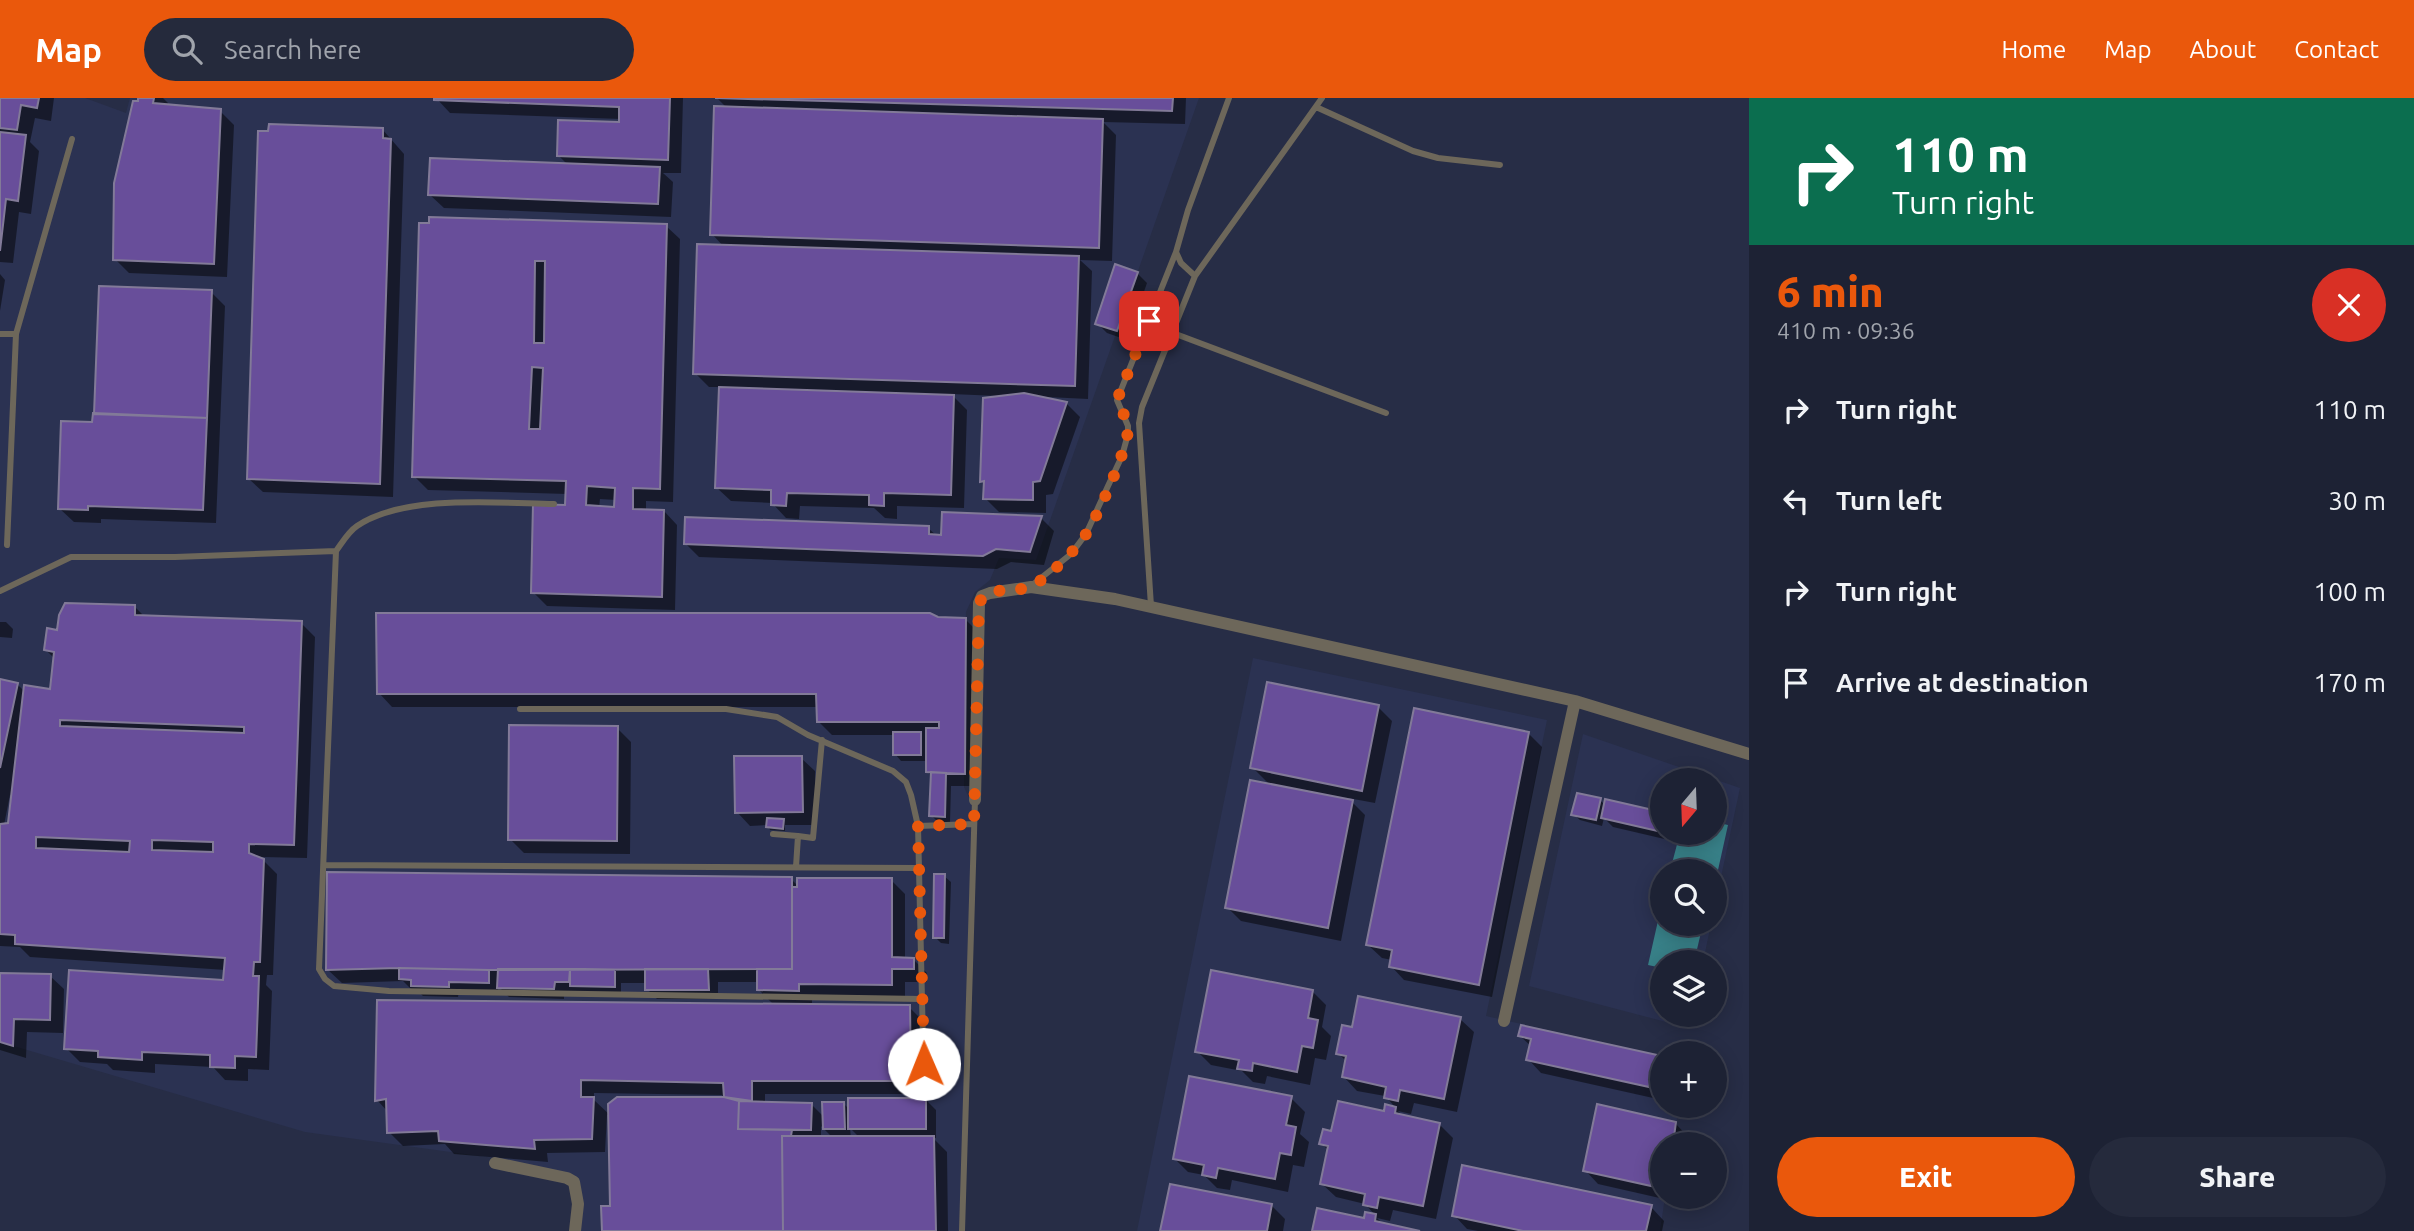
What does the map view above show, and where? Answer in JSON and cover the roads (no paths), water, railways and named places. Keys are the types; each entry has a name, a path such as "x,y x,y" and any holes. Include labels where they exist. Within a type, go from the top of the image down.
{"street":[{"path":"975,800 979,603 982,596 990,593 1031,587 1115,599 1575,701 1749,754"},
{"path":"1504,1021 1575,701"},
{"path":"495,1163 567,1178 574,1182 578,1204 576,1231"}],"lane":[{"path":"1031,587 1071,554 1086,534 1122,456 1128,426 1117,400 1176,252 1188,210 1229,98"},
{"path":"1151,607 1139,415 1195,276 1322,98"},
{"path":"1316,107 1413,151 1438,158 1500,166"},
{"path":"7,545 16,334 72,139"},
{"path":"1176,252 1177,258 1195,276"},
{"path":"1173,333 1386,413"},
{"path":"0,334 16,334"},
{"path":"554,504 456,503 383,512 354,528 336,551 319,969 325,979 334,986 389,991 922,999"},
{"path":"0,591 71,557 175,557 336,551"},
{"path":"520,709 726,709 776,717 893,771 906,782 918,826 924,1086"},
{"path":"773,834 813,838 822,740"},
{"path":"962,1231 975,800"},
{"path":"918,826 974,824"},
{"path":"796,867 798,836"},
{"path":"324,865 919,868"}]}
